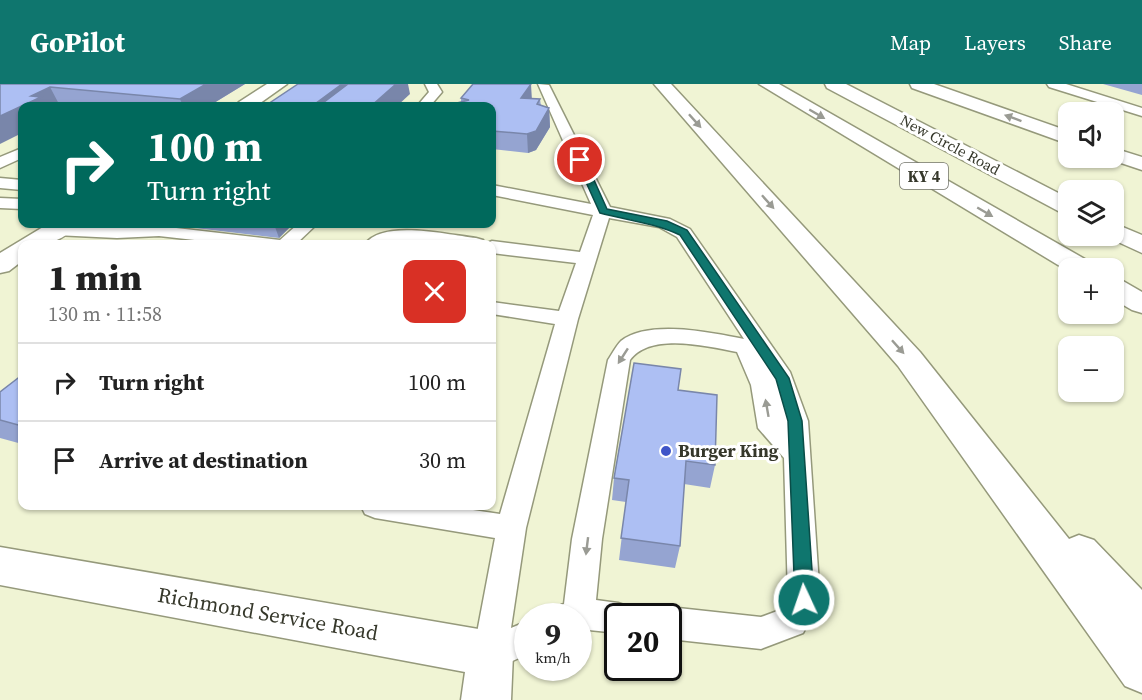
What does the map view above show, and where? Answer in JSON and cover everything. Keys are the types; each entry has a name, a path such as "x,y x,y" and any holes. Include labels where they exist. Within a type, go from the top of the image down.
{"main road":[{"path":"250,102 279,84"},
{"path":"662,84 909,359 1142,669"},
{"name":"KY 4","path":"766,84 1064,258"},
{"name":"New Circle Road","path":"833,84 1058,202"},
{"path":"918,84 1058,134"},
{"path":"1124,158 1142,164"},
{"path":"38,240 56,228"},
{"path":"1124,236 1142,245"},
{"path":"0,265 18,253"},
{"path":"1124,293 1142,304"},
{"path":"935,393 1142,622"},
{"name":"Richmond Service Road","path":"0,566 509,646"},
{"path":"486,700 509,646"}],"lane":[{"path":"427,102 436,92 432,84"},
{"path":"1053,84 1142,112"},
{"path":"509,646 511,528 567,320 603,211 543,85"},
{"path":"0,163 18,154"},
{"path":"0,183 18,185"},
{"path":"496,191 603,211 636,220 664,223 684,233 782,378 795,421 804,600 791,622 761,633 682,624"},
{"path":"0,203 18,204"},
{"path":"108,228 239,240"},
{"path":"290,240 304,228"},
{"path":"382,240 390,236 402,235 443,240"},
{"path":"496,248 587,259"},
{"path":"496,309 567,320"},
{"path":"577,603 619,360 632,344 648,338 680,337 713,339 744,346 754,361 763,385 771,428 797,455"},
{"path":"400,510 511,528"}],"building":[{"path":"0,84 206,84 180,99 50,87 31,96 41,97 30,102 18,102 18,108 0,116"},
{"path":"298,84 342,84 317,102 271,102"},
{"path":"348,84 396,84 376,102 324,102"},
{"path":"473,84 531,84 521,98 540,99 537,104 549,108 536,131 527,134 496,131 496,102 461,102 469,100 461,98"},
{"name":"Burger King","path":"634,363 681,369 678,390 717,395 715,465 686,461 680,546 621,538 629,480 614,478"},
{"path":"18,378 18,425 0,420 0,392"}],"place":[{"name":"Burger King","path":"666,451"}],"route":[{"path":"580,160 603,211 636,220 664,223 684,233 782,378 795,421 804,600"}]}
